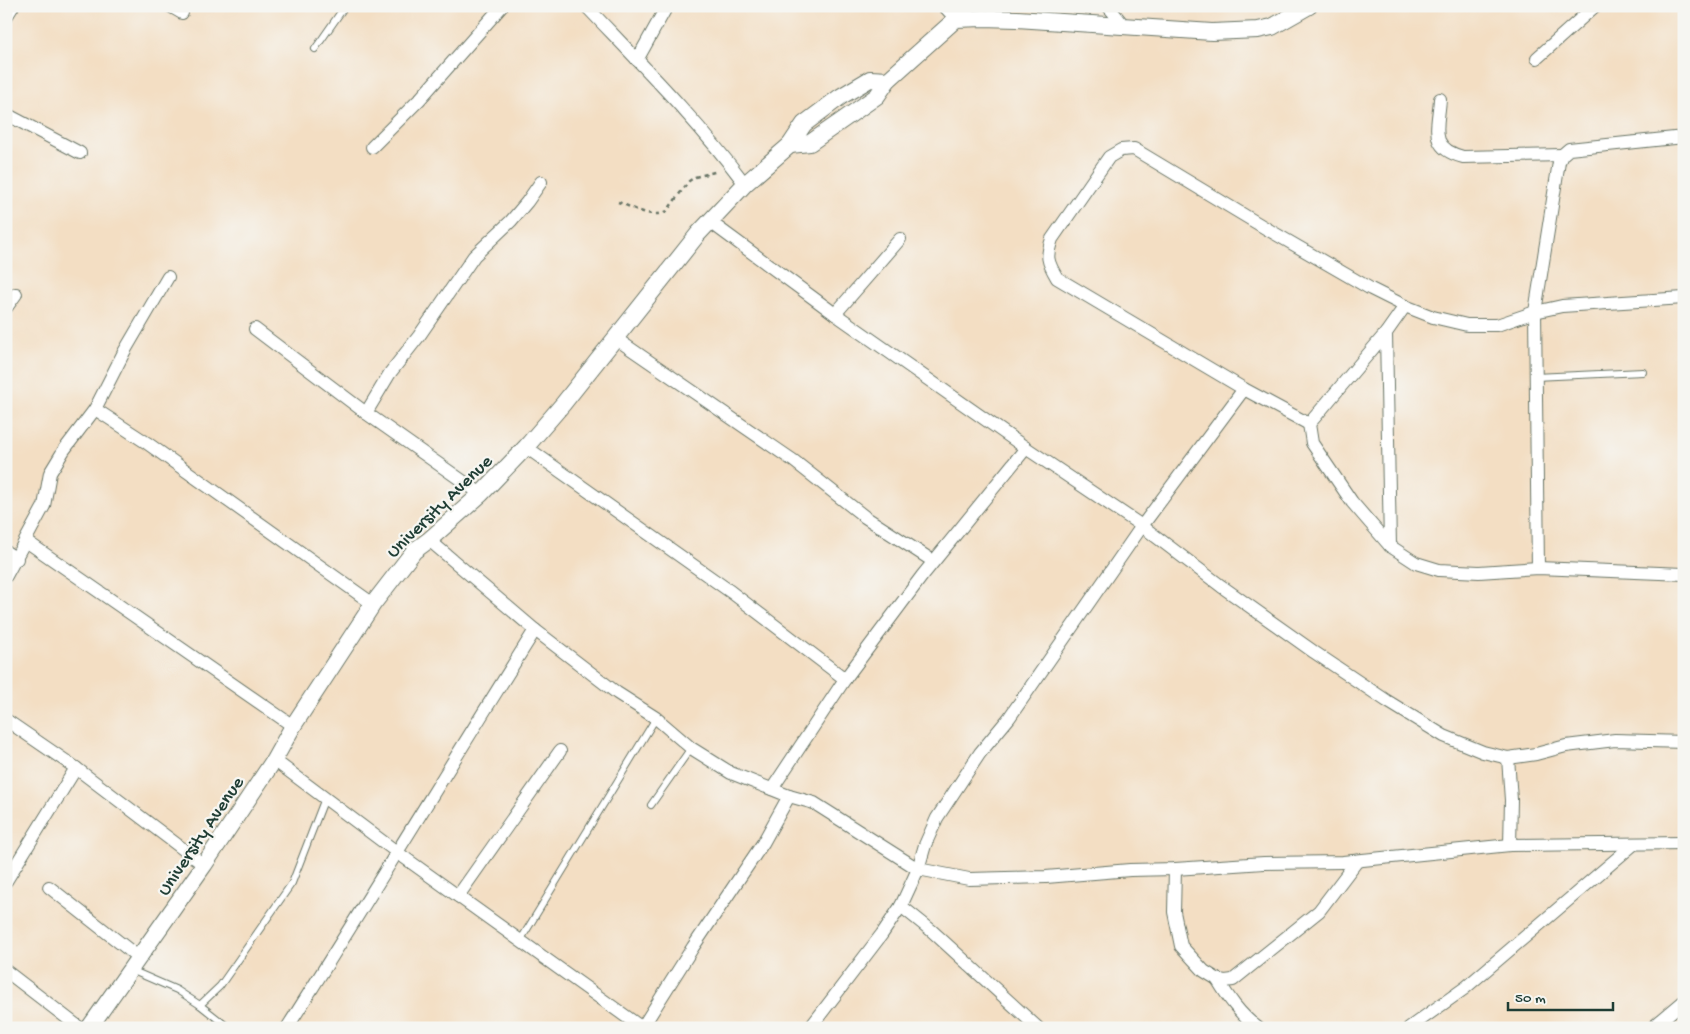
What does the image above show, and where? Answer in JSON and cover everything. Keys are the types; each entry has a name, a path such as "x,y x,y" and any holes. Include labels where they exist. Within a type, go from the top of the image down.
{"street":[{"path":"6,18 13,6"},
{"path":"170,6 182,13"},
{"path":"372,146 419,100 502,6"},
{"path":"586,6 679,103 745,184"},
{"path":"637,60 666,6"},
{"path":"944,6 956,19 1018,19 1212,32 1258,30 1272,27 1309,6"},
{"path":"1108,6 1125,27"},
{"path":"1537,58 1595,6"},
{"name":"University Avenue","path":"89,1028 204,865 274,760 293,726 373,604 414,551 481,494 526,447 563,404 709,221 745,184 790,145 804,124 840,97 870,79 888,80 956,19"},
{"path":"1440,99 1437,137 1441,146 1451,154 1463,157 1562,155"},
{"path":"6,114 80,153"},
{"path":"1538,568 1535,312 1558,166 1562,155 1569,149 1684,137"},
{"path":"1684,298 1562,306 1535,312 1497,326 1467,325 1433,317 1371,289 1267,230 1134,149 1121,150 1109,157 1052,238 1047,254 1049,265 1057,278 1244,389 1308,424 1312,443 1352,502 1390,546 1416,563 1439,570 1479,572 1538,568 1684,574"},
{"path":"366,413 390,373 419,336 474,256 511,221 528,202 541,182"},
{"path":"709,221 835,314 1026,448 1142,526 1221,586 1314,652 1387,701 1444,736 1483,752 1508,758 1536,754 1566,746 1615,740 1684,742"},
{"path":"835,314 900,239"},
{"path":"6,576 12,555 26,541 44,506 50,473 64,450 95,409 124,352 168,277"},
{"path":"6,308 16,294"},
{"path":"1308,424 1386,333 1405,306"},
{"path":"255,329 366,413 481,494"},
{"path":"1386,333 1390,546"},
{"path":"615,338 794,461 865,516 933,561"},
{"path":"810,1028 882,934 900,906 918,869 925,845 937,818 980,753 1009,718 1142,526 1244,389"},
{"path":"95,409 147,443 373,604"},
{"path":"526,447 731,592 845,679"},
{"path":"772,789 845,679 933,561 951,542 1026,448"},
{"path":"429,540 535,630 617,693 656,718 691,748 731,773 789,796 814,803 918,869 969,879 1046,877 1130,870 1357,860 1510,845 1684,842"},
{"path":"26,541 293,726"},
{"path":"287,1028 398,853 426,804 535,630"},
{"path":"6,720 76,768 204,865"},
{"path":"458,896 560,751"},
{"path":"1508,758 1511,800 1510,845"},
{"path":"274,760 398,853 642,1028 693,947 763,843 789,796"},
{"path":"6,881 76,768"},
{"path":"1409,1028 1465,988 1634,844"},
{"path":"1175,869 1174,912 1182,946 1204,971 1217,979 1226,981 1233,980 1319,911 1357,860"},
{"path":"49,887 134,964"},
{"path":"900,906 932,931 1038,1028"},
{"path":"6,971 80,1028"},
{"path":"1217,979 1232,1003 1258,1028"},
{"path":"1657,1026 1684,1001"}],"lane":[{"path":"315,48 345,6"},
{"path":"1535,377 1643,372"},
{"path":"520,941 656,718"},
{"path":"651,805 691,748"},
{"path":"200,1005 220,986 292,883 325,798"},
{"path":"134,964 200,1005 229,1028"}],"path":[{"path":"618,202 655,215 662,215 689,181 733,168"}]}
